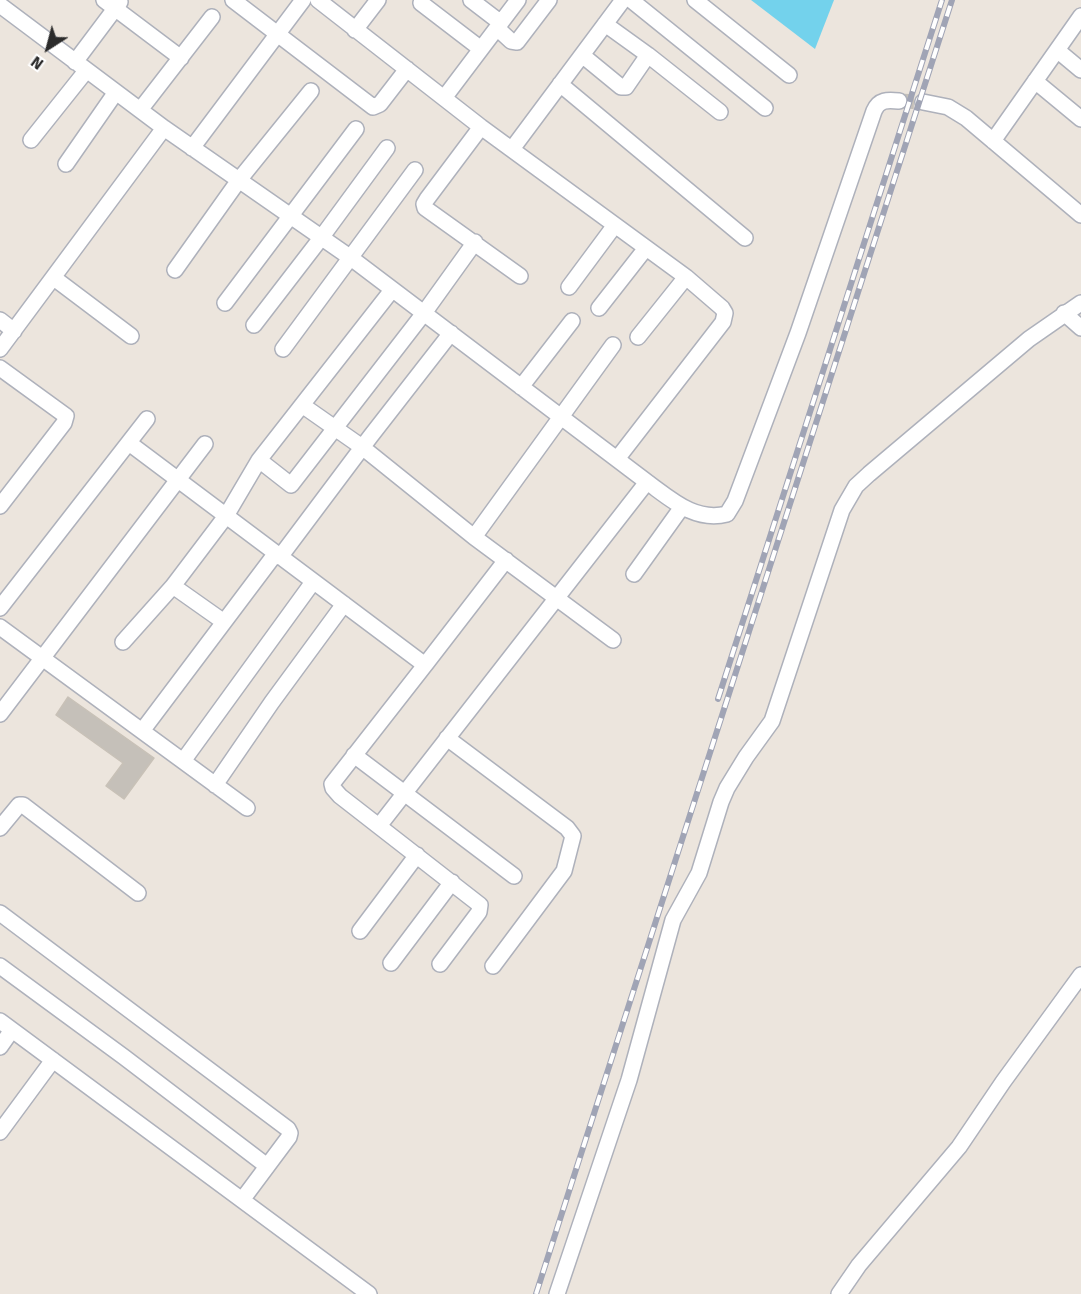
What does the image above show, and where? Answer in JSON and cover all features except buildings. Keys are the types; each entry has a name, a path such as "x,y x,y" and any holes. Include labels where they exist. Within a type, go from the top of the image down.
{"street":[{"path":"233,0 373,107 380,104 406,69"},
{"path":"192,148 303,0"},
{"path":"318,0 480,127 686,277 722,308 725,318 617,459"},
{"path":"355,30 378,0"},
{"path":"471,0 499,26 511,41 517,42 549,0"},
{"path":"444,98 518,0"},
{"path":"512,149 623,0"},
{"path":"631,0 765,108"},
{"path":"696,0 789,75"},
{"path":"31,140 81,67 114,3 181,58"},
{"path":"421,3 481,50"},
{"path":"0,4 164,128 290,218 351,258 647,482 682,507 700,515 720,516 732,509 798,333 874,111 880,102 899,100"},
{"path":"993,141 1081,16"},
{"path":"140,110 212,17"},
{"path":"605,24 720,112"},
{"path":"1058,50 1081,70"},
{"path":"582,55 621,87 626,87 648,55"},
{"path":"1035,81 1081,119"},
{"path":"560,84 745,238"},
{"path":"175,270 239,180 312,91"},
{"path":"66,164 116,92"},
{"path":"923,102 948,107 972,123 1081,215"},
{"path":"480,127 424,204 429,211 520,276"},
{"path":"0,349 164,128"},
{"path":"225,303 356,129"},
{"path":"254,324 387,148"},
{"path":"283,349 415,170"},
{"path":"569,287 615,225"},
{"path":"259,460 291,485 424,313 475,242"},
{"path":"599,308 646,248"},
{"path":"638,337 686,277"},
{"path":"54,278 131,336"},
{"path":"123,642 172,586 226,516 259,460 392,290"},
{"path":"557,1294 629,1080 673,920 699,873 727,788 772,721 842,510 856,486 869,474 1029,339 1081,303"},
{"path":"1064,313 1081,328"},
{"path":"0,320 14,331"},
{"path":"521,387 572,321"},
{"path":"142,731 224,622 451,333"},
{"path":"474,537 613,345"},
{"path":"0,369 66,416 64,423 0,506"},
{"path":"302,405 362,447 474,537 613,640"},
{"path":"0,608 147,418"},
{"path":"129,443 425,665"},
{"path":"0,714 205,444"},
{"path":"379,826 647,482"},
{"path":"634,574 682,507"},
{"path":"440,964 480,909 476,900 340,796 333,788 334,779 507,560"},
{"path":"183,761 313,582"},
{"path":"172,586 224,622"},
{"path":"215,785 344,604"},
{"path":"0,627 247,808"},
{"path":"447,738 567,828 573,836 564,871 493,966"},
{"path":"354,755 514,876"},
{"path":"0,828 19,805 23,805 138,893"},
{"path":"360,931 417,855"},
{"path":"391,963 452,882"},
{"path":"0,913 288,1129 289,1137 242,1200"},
{"path":"0,966 267,1166"},
{"path":"839,1294 859,1265 959,1148 1081,975"},
{"path":"0,1047 6,1026 369,1294"},
{"path":"0,1132 52,1060"}],"water":[{"path":"751,0 834,0 815,49"}],"tunnel":[{"path":"899,101 923,102"}],"railway":[{"path":"718,699 942,0"},
{"path":"536,1294 952,0"}]}
